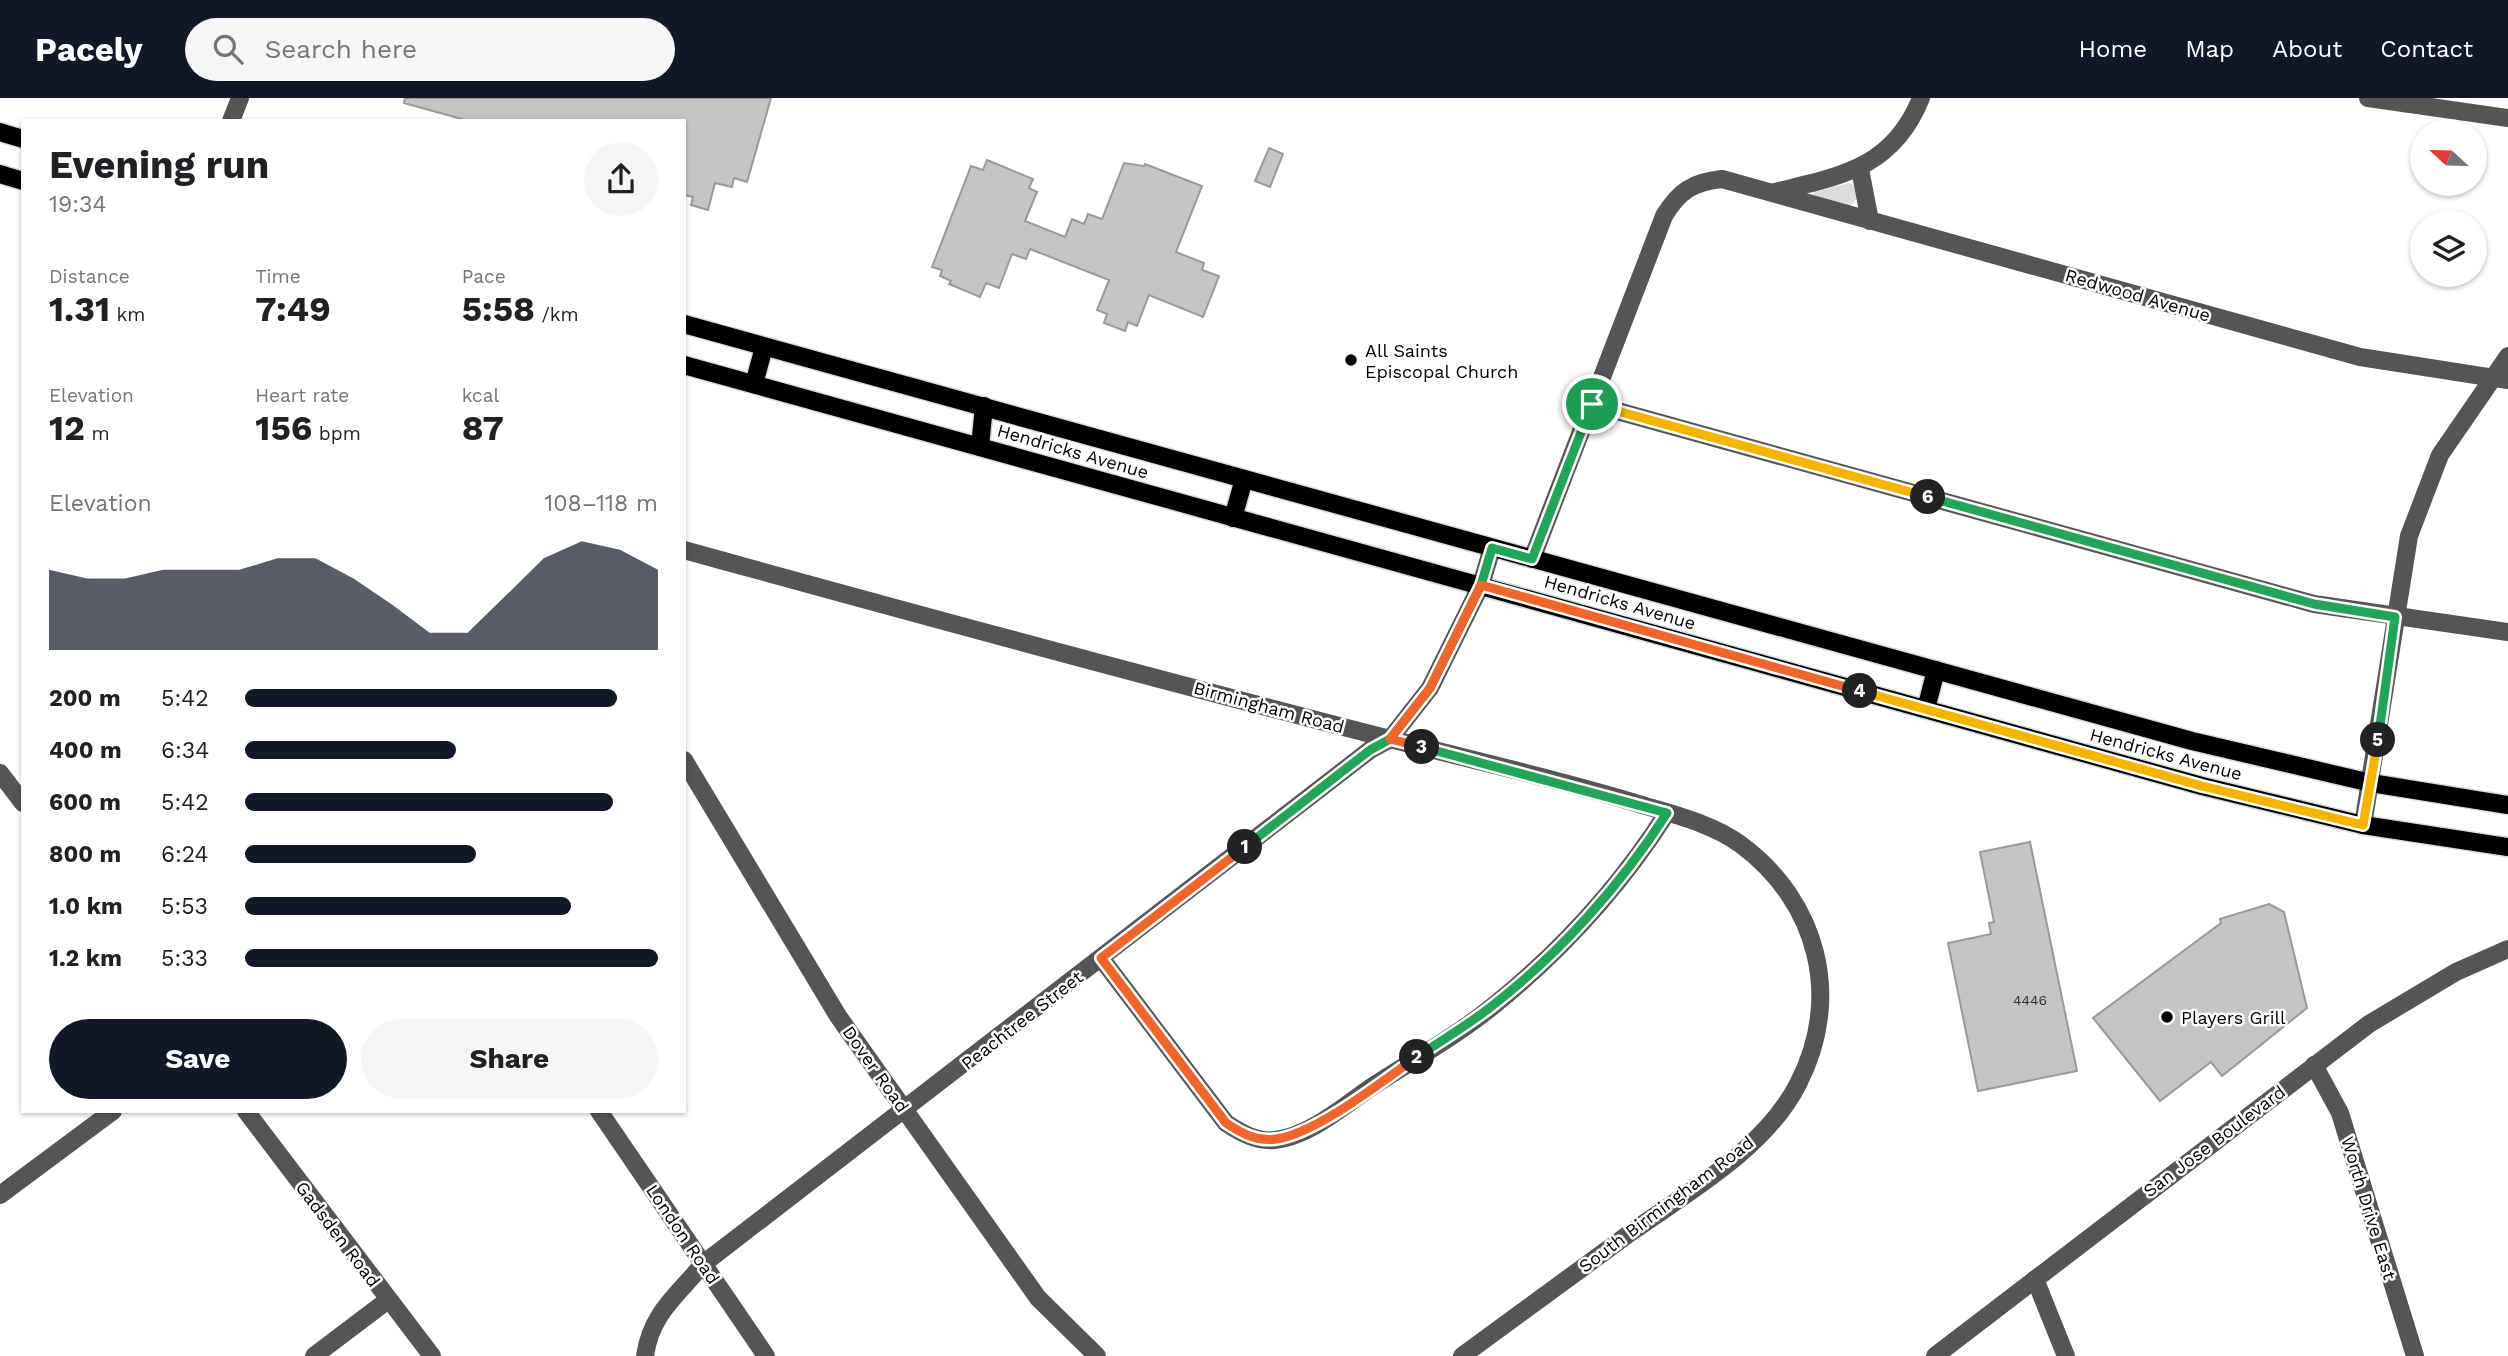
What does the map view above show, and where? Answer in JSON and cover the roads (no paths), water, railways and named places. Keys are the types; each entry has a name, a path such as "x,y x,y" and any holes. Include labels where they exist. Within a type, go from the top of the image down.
{"main road":[{"path":"0,132 21,138"},
{"path":"0,174 21,180"},
{"name":"Hendricks Avenue","path":"686,325 2192,741 2371,783 2508,806"},
{"path":"754,384 764,347"},
{"name":"Hendricks Avenue","path":"686,366 2194,785 2363,825 2508,847"},
{"path":"980,447 984,406"},
{"path":"1233,518 1244,479"},
{"path":"1926,709 1936,670"}],"street":[{"path":"233,119 240,98"},
{"path":"1771,193 1847,175 1860,169 1884,153 1902,134 1922,98"},
{"path":"2368,98 2508,118"},
{"path":"1860,169 1870,221"},
{"name":"Redwood Avenue","path":"1532,559 1664,216 1675,197 1703,181 1722,179 2360,357 2500,379"},
{"path":"2363,825 2409,536 2422,497 2446,445 2500,379 2508,356"},
{"path":"1592,404 2314,604 2508,632"},
{"name":"Peachtree Street","path":"645,1356 648,1338 658,1314 703,1264 905,1111 1370,750 1390,739 1430,688 1481,585 1492,548"},
{"name":"Birmingham Road","path":"686,551 1021,643 1667,813 1709,827 1736,841 1766,865 1798,907 1813,941 1820,972"},
{"name":"Dover Road","path":"686,763 838,1016 1038,1298 1097,1356"},
{"path":"2,782 21,801"},
{"path":"1101,958 1226,1123 1243,1135 1275,1140 1295,1134 1339,1109 1492,1007 1536,968 1589,914 1630,866 1667,813"},
{"name":"San Jose Boulevard","path":"1935,1356 2314,1065 2421,991 2508,949"},
{"name":"South Birmingham Road","path":"1462,1356 1720,1167 1776,1116 1799,1082 1813,1050 1819,1026 1820,972"},
{"name":"Worth Drive East","path":"2314,1065 2340,1113 2415,1356"},
{"path":"0,1195 110,1113"},
{"name":"Gadsden Road","path":"248,1113 432,1356"},
{"name":"London Road","path":"600,1113 766,1356"},
{"path":"2035,1279 2066,1356"},
{"path":"314,1356 388,1300"}],"place":[{"name":"All Saints Episcopal Church","path":"1351,360"},
{"name":"Players Grill","path":"2167,1017"}]}
